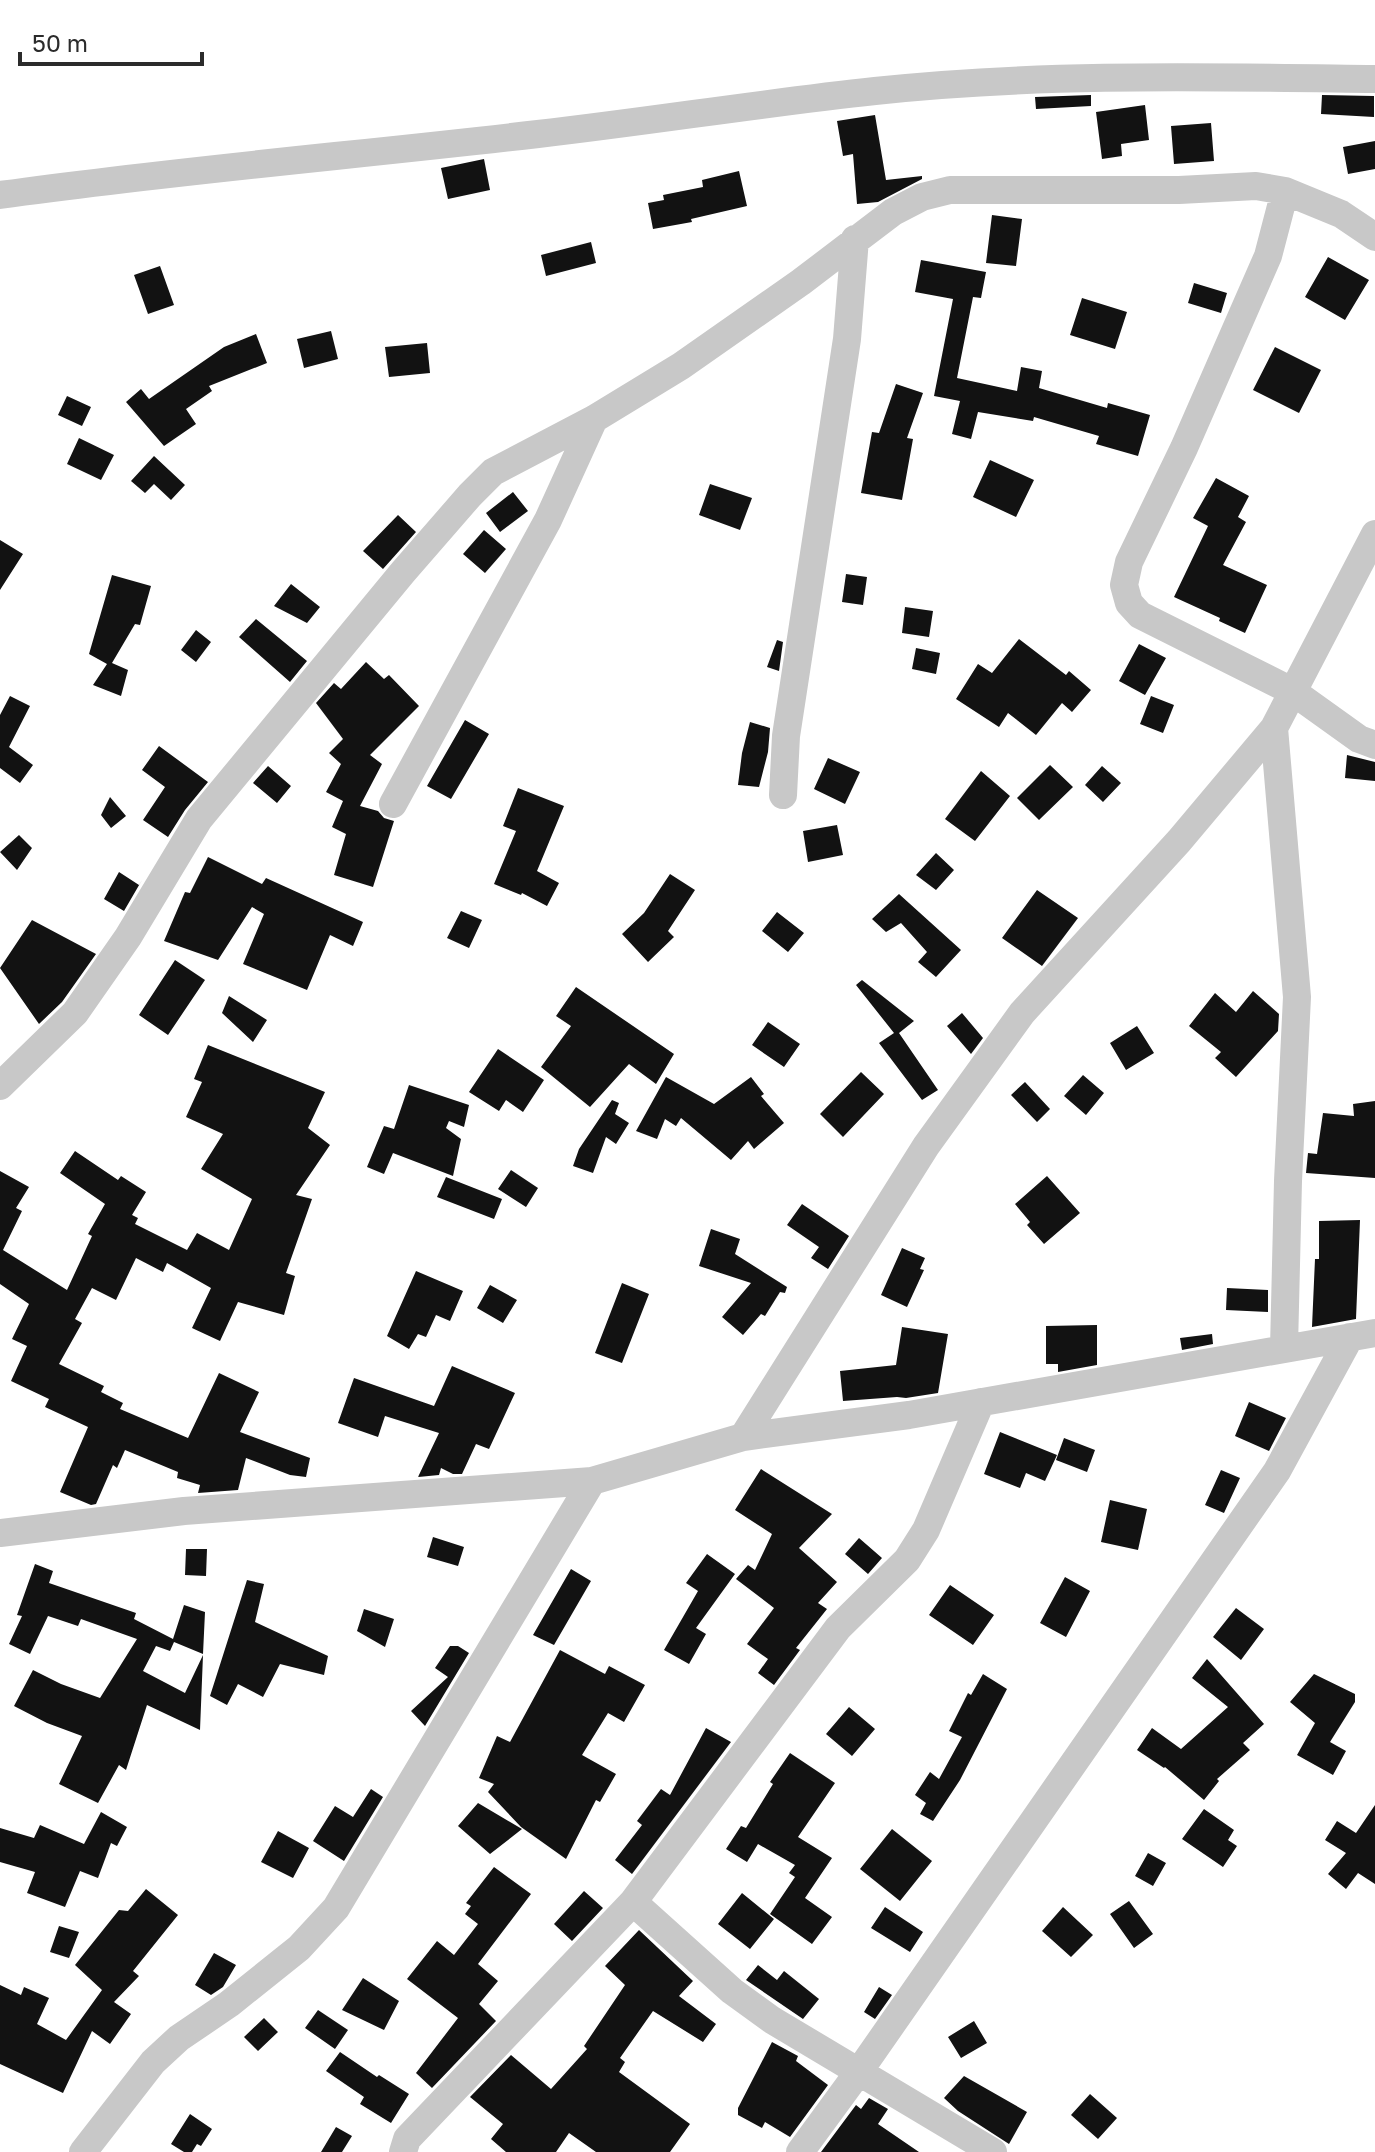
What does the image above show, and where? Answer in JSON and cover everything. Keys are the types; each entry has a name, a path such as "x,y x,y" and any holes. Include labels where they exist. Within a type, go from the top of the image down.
{"street":[{"path":"0,195 101,181 537,134 877,91 1003,82 1210,77 1375,79"},
{"path":"0,1086 75,1013 128,937 199,819 274,726 470,495 493,472 594,419 681,366 801,282 893,212 922,197 950,190 1179,190 1256,186 1285,191 1341,214 1375,237"},
{"path":"1285,191 1268,256 1184,448 1129,562 1124,585 1129,603 1140,615 1292,691 1359,739 1375,745"},
{"path":"783,795 786,736 847,339 855,239"},
{"path":"393,804 548,520 594,419"},
{"path":"743,1437 926,1146 1022,1013 1179,841 1274,728 1375,534"},
{"path":"1274,728 1297,997 1284,1348"},
{"path":"2,1537 184,1511 592,1481 743,1437 909,1415 1363,1335"},
{"path":"800,2152 1277,1471 1363,1335"},
{"path":"403,2152 407,2139 633,1902 838,1628 907,1560 926,1530 981,1402"},
{"path":"83,2152 153,2062 179,2038 229,2004 299,1948 336,1908 592,1481"},
{"path":"633,1902 732,1991 772,2020 993,2152"}],"building":[{"path":"1091,95 1091,106 1036,109 1035,97"},
{"path":"1322,95 1374,96 1374,117 1321,114"},
{"path":"1145,105 1149,140 1121,144 1122,156 1102,159 1096,112"},
{"path":"875,115 886,180 922,176 922,179 878,202 857,204 853,154 843,156 837,121"},
{"path":"1211,123 1214,161 1174,164 1171,126"},
{"path":"1375,141 1375,169 1348,174 1343,147"},
{"path":"484,159 490,190 448,199 441,168"},
{"path":"739,171 747,206 691,219 692,222 653,229 648,203 664,200 663,195 703,187 702,180"},
{"path":"992,215 1022,219 1016,266 986,263"},
{"path":"591,242 596,263 546,276 541,255"},
{"path":"1328,257 1369,280 1345,320 1305,297"},
{"path":"921,260 986,272 981,298 973,297 957,378 1017,391 1021,367 1042,371 1039,388 1107,408 1108,403 1150,415 1138,456 1096,444 1099,436 1034,417 1033,421 978,412 971,439 952,434 960,401 934,396 953,299 915,292"},
{"path":"160,266 174,305 148,314 134,275"},
{"path":"1194,283 1227,293 1221,313 1188,303"},
{"path":"1082,298 1127,312 1115,349 1070,335"},
{"path":"331,331 338,359 304,368 297,339"},
{"path":"256,334 267,363 209,386 212,391 186,409 196,424 164,446 126,402 141,389 149,399 224,347"},
{"path":"427,343 430,373 389,377 385,347"},
{"path":"1275,347 1321,370 1299,413 1253,390"},
{"path":"896,384 923,393 907,438 913,439 902,500 861,493 872,432 879,433"},
{"path":"67,396 91,407 82,426 58,415"},
{"path":"79,438 114,455 101,480 67,464"},
{"path":"154,456 185,485 171,500 154,484 145,493 131,481"},
{"path":"990,460 1034,480 1016,517 973,497"},
{"path":"1216,478 1249,496 1238,517 1246,522 1223,565 1267,585 1245,633 1174,597 1208,526 1193,518"},
{"path":"710,484 752,498 740,530 699,515"},
{"path":"513,492 528,511 500,532 486,513"},
{"path":"398,515 416,532 383,569 363,551"},
{"path":"484,530 506,549 485,573 463,554"},
{"path":"0,540 23,554 0,590"},
{"path":"846,574 867,577 863,605 842,602"},
{"path":"112,575 151,586 140,625 135,624 112,663 128,670 121,696 93,685 107,664 89,654"},
{"path":"291,584 320,607 307,623 274,606"},
{"path":"905,607 933,611 929,637 902,633"},
{"path":"256,619 307,661 290,682 239,637"},
{"path":"196,630 211,642 196,662 181,650"},
{"path":"1019,639 1066,675 1069,671 1091,690 1072,712 1062,703 1036,735 1008,713 999,727 956,699 978,664 992,673"},
{"path":"777,640 783,642 779,671 767,667"},
{"path":"1139,644 1166,658 1145,695 1119,681"},
{"path":"916,648 940,653 936,674 912,669"},
{"path":"366,662 384,679 389,675 419,706 370,755 382,764 360,806 378,811 384,818 394,821 373,887 334,875 346,834 332,827 343,801 326,792 341,764 329,753 343,739 316,703 334,683 341,689"},
{"path":"10,696 30,706 9,747 33,765 20,783 0,768 0,715"},
{"path":"1151,696 1174,705 1163,733 1140,724"},
{"path":"465,720 489,734 451,799 427,786"},
{"path":"750,722 770,728 768,752 759,787 738,785"},
{"path":"159,746 208,782 168,837 143,820 165,787 142,770"},
{"path":"1347,755 1375,762 1375,781 1345,778"},
{"path":"828,758 860,772 845,804 814,789"},
{"path":"1050,765 1073,787 1039,820 1017,798"},
{"path":"268,766 291,786 277,803 253,783"},
{"path":"1102,766 1121,783 1103,802 1085,785"},
{"path":"981,771 1010,796 975,841 945,819"},
{"path":"518,788 564,806 537,871 559,883 547,906 522,893 494,884 516,831 503,826"},
{"path":"110,797 126,816 111,828 101,815"},
{"path":"837,825 843,855 808,862 803,831"},
{"path":"19,835 32,848 17,870 0,852"},
{"path":"936,853 954,870 936,890 916,875"},
{"path":"208,857 262,884 266,878 363,922 353,946 330,935 307,990 243,964 264,914 252,907 218,960 164,941 185,892 190,893"},
{"path":"119,872 139,885 142,880 124,911 104,899"},
{"path":"670,874 695,890 668,931 674,937 648,962 622,934 644,913"},
{"path":"1037,890 1078,918 1042,966 1002,938"},
{"path":"899,894 961,950 936,977 918,962 927,952 901,923 886,932 872,919"},
{"path":"461,911 482,920 469,948 447,938"},
{"path":"777,912 804,933 788,952 762,931"},
{"path":"32,920 96,954 62,1002 39,1024 0,968"},
{"path":"175,960 205,980 168,1035 139,1015"},
{"path":"862,980 914,1021 899,1033 938,1090 922,1100 879,1043 894,1033 856,985"},
{"path":"576,987 674,1054 656,1084 629,1064 590,1107 541,1067 571,1026 556,1016"},
{"path":"1253,991 1279,1014 1278,1031 1236,1077 1215,1058 1221,1052 1189,1026 1215,993 1236,1012"},
{"path":"229,996 267,1020 253,1042 222,1013"},
{"path":"962,1013 983,1038 971,1054 947,1026"},
{"path":"768,1022 800,1044 784,1067 752,1045"},
{"path":"1137,1026 1154,1053 1126,1070 1110,1043"},
{"path":"208,1045 325,1092 308,1128 330,1145 296,1195 312,1199 286,1273 295,1276 284,1315 238,1302 220,1341 192,1328 211,1288 167,1263 163,1272 136,1258 116,1300 92,1288 75,1319 82,1323 59,1364 104,1386 101,1392 123,1403 120,1409 188,1438 219,1373 259,1392 240,1432 310,1458 306,1477 290,1475 246,1458 238,1490 198,1493 200,1485 177,1478 178,1472 125,1450 117,1468 113,1465 96,1504 91,1505 60,1492 88,1427 45,1407 49,1399 11,1381 27,1346 12,1339 29,1304 0,1284 0,1171 29,1187 16,1208 22,1211 3,1250 67,1290 92,1236 88,1234 105,1204 60,1173 75,1151 118,1180 121,1176 146,1192 132,1215 138,1218 135,1224 187,1250 197,1233 229,1250 252,1199 201,1169 223,1134 186,1117 202,1082 194,1079"},
{"path":"498,1049 544,1080 523,1112 506,1100 499,1111 469,1092"},
{"path":"861,1072 884,1094 843,1137 820,1114"},
{"path":"1083,1075 1104,1093 1086,1115 1064,1096"},
{"path":"666,1077 714,1104 751,1077 764,1094 761,1096 784,1123 754,1149 748,1141 731,1160 681,1118 676,1126 665,1119 657,1139 636,1131"},
{"path":"1025,1082 1050,1109 1037,1122 1011,1095"},
{"path":"409,1085 469,1105 464,1127 449,1121 446,1128 461,1139 453,1176 393,1153 384,1174 367,1167 384,1126 394,1129"},
{"path":"612,1100 619,1103 615,1114 629,1123 616,1144 606,1137 593,1173 573,1166 579,1149"},
{"path":"1375,1101 1375,1178 1306,1173 1308,1153 1317,1154 1323,1113 1354,1116 1353,1104"},
{"path":"511,1170 538,1188 526,1207 498,1189"},
{"path":"1047,1176 1080,1213 1044,1244 1027,1225 1030,1222 1015,1204"},
{"path":"446,1177 502,1199 494,1219 437,1197"},
{"path":"802,1204 849,1236 828,1269 811,1258 819,1247 787,1225"},
{"path":"1360,1220 1356,1319 1312,1327 1315,1259 1319,1259 1319,1221"},
{"path":"711,1229 740,1239 735,1254 787,1287 785,1293 780,1292 765,1316 761,1314 743,1335 722,1317 751,1283 699,1266"},
{"path":"902,1248 925,1258 920,1269 924,1270 907,1307 881,1295"},
{"path":"416,1271 463,1291 450,1321 436,1315 426,1337 418,1334 409,1349 387,1336"},
{"path":"622,1283 649,1294 622,1363 595,1353"},
{"path":"490,1285 517,1300 503,1323 477,1308"},
{"path":"1227,1288 1268,1290 1268,1312 1226,1310"},
{"path":"1097,1325 1097,1365 1058,1372 1058,1364 1046,1364 1046,1326"},
{"path":"902,1327 948,1334 938,1393 843,1401 840,1371 896,1365"},
{"path":"1212,1334 1213,1344 1182,1350 1180,1338"},
{"path":"452,1366 515,1393 489,1449 476,1444 462,1474 453,1474 441,1468 439,1475 418,1477 439,1433 385,1416 378,1437 338,1423 354,1378 434,1406"},
{"path":"1249,1402 1286,1418 1269,1451 1235,1436"},
{"path":"1000,1432 1057,1455 1045,1481 1026,1473 1020,1488 984,1474"},
{"path":"1064,1438 1095,1450 1087,1472 1056,1460"},
{"path":"761,1469 832,1514 799,1548 837,1582 818,1603 827,1609 796,1648 800,1650 774,1685 758,1673 768,1659 747,1644 774,1608 736,1579 748,1565 755,1570 772,1534 735,1510"},
{"path":"1221,1470 1240,1478 1224,1513 1205,1505"},
{"path":"1110,1500 1147,1509 1138,1550 1101,1542"},
{"path":"433,1537 464,1547 458,1566 427,1557"},
{"path":"859,1538 882,1558 868,1574 845,1554"},
{"path":"186,1549 207,1549 206,1576 185,1575"},
{"path":"707,1554 735,1574 696,1628 706,1634 689,1664 664,1650 698,1591 686,1583"},
{"path":"35,1564 53,1571 49,1583 136,1613 134,1619 173,1639 184,1605 205,1612 203,1654 174,1642 170,1651 156,1646 143,1671 185,1693 203,1655 200,1730 147,1705 126,1770 119,1765 98,1803 59,1784 82,1736 14,1706 33,1670 100,1698 137,1639 81,1619 78,1626 48,1616 30,1654 9,1644 22,1616 17,1615"},
{"path":"571,1569 591,1581 554,1645 533,1635"},
{"path":"1065,1577 1090,1591 1066,1637 1040,1623"},
{"path":"247,1580 264,1584 255,1622 328,1656 324,1675 280,1664 263,1697 238,1684 227,1705 210,1696"},
{"path":"950,1585 994,1615 973,1645 929,1615"},
{"path":"1236,1608 1264,1629 1241,1660 1213,1637"},
{"path":"364,1609 394,1619 385,1647 357,1631"},
{"path":"450,1646 458,1646 469,1653 425,1726 411,1711 448,1677 435,1668"},
{"path":"560,1650 605,1674 609,1666 645,1685 624,1722 608,1713 582,1755 616,1774 600,1802 596,1800 566,1859 521,1827 488,1792 494,1784 479,1778 497,1736 510,1742"},
{"path":"1207,1659 1264,1724 1243,1743 1250,1750 1217,1779 1219,1781 1204,1800 1165,1767 1137,1750 1152,1728 1181,1749 1228,1707 1192,1678"},
{"path":"983,1674 1007,1689 960,1780 933,1821 920,1814 926,1803 915,1795 930,1772 939,1779 962,1737 949,1731 968,1693 971,1695"},
{"path":"1314,1674 1355,1694 1355,1702 1330,1742 1346,1751 1333,1775 1297,1755 1315,1723 1290,1702"},
{"path":"849,1707 875,1729 852,1756 826,1734"},
{"path":"706,1728 731,1742 632,1874 615,1860 642,1825 637,1821 661,1789 670,1795"},
{"path":"790,1753 835,1783 798,1837 832,1858 805,1898 832,1917 812,1944 770,1914 795,1877 789,1873 795,1865 758,1844 747,1862 726,1849 741,1826 746,1828 773,1784 770,1782"},
{"path":"371,1789 383,1797 344,1861 313,1841 335,1806 353,1817"},
{"path":"478,1803 522,1829 490,1854 458,1826"},
{"path":"1375,1805 1375,1884 1358,1873 1346,1889 1328,1874 1346,1853 1325,1840 1337,1821 1356,1833"},
{"path":"1204,1809 1234,1830 1228,1840 1237,1846 1223,1867 1182,1839"},
{"path":"101,1812 127,1827 117,1846 111,1843 98,1878 80,1871 65,1907 27,1893 35,1872 0,1862 0,1828 34,1838 40,1825 84,1844"},
{"path":"892,1829 932,1861 900,1901 860,1869"},
{"path":"278,1831 309,1848 293,1878 261,1862"},
{"path":"1148,1853 1166,1863 1153,1886 1135,1876"},
{"path":"494,1867 531,1894 478,1964 498,1981 479,2004 496,2021 432,2088 416,2073 458,2018 407,1979 437,1941 454,1955 478,1924 465,1914 471,1906 466,1903"},
{"path":"146,1889 178,1915 133,1971 139,1976 114,2002 131,2014 110,2044 92,2031 63,2093 0,2064 0,1985 21,1995 24,1987 49,1998 37,2024 66,2040 102,1990 75,1965 119,1910 128,1911"},
{"path":"584,1891 603,1908 572,1941 554,1924"},
{"path":"742,1893 774,1919 750,1949 718,1924"},
{"path":"1129,1901 1153,1934 1134,1948 1110,1914"},
{"path":"885,1907 923,1932 910,1952 871,1928"},
{"path":"1063,1907 1093,1935 1071,1957 1042,1931"},
{"path":"59,1926 79,1932 69,1958 50,1952"},
{"path":"639,1930 693,1981 679,1996 716,2024 703,2042 653,2011 620,2058 625,2062 619,2072 690,2124 670,2152 596,2152 569,2133 556,2152 506,2152 491,2139 503,2124 470,2097 511,2055 551,2089 587,2049 584,2046 625,1985 605,1966"},
{"path":"214,1953 236,1965 223,1987 211,1995 195,1985"},
{"path":"758,1965 777,1980 784,1971 819,1999 803,2019 746,1980"},
{"path":"363,1978 399,2001 384,2030 342,2010"},
{"path":"879,1987 892,1995 875,2019 864,2012"},
{"path":"318,2010 348,2030 335,2049 305,2028"},
{"path":"264,2018 278,2032 258,2051 244,2037"},
{"path":"974,2021 987,2043 961,2058 948,2037"},
{"path":"772,2042 798,2056 796,2061 828,2085 790,2137 765,2122 762,2128 738,2115 738,2108"},
{"path":"340,2052 409,2094 391,2123 360,2104 364,2097 326,2071"},
{"path":"964,2076 1027,2112 1009,2144 958,2111 944,2098"},
{"path":"1090,2094 1117,2118 1098,2139 1071,2115"},
{"path":"869,2098 888,2109 878,2124 919,2152 821,2152 856,2105 861,2109"},
{"path":"190,2114 212,2129 201,2146 197,2144 192,2152 184,2152 171,2144"},
{"path":"336,2127 352,2136 342,2152 321,2152"}]}
